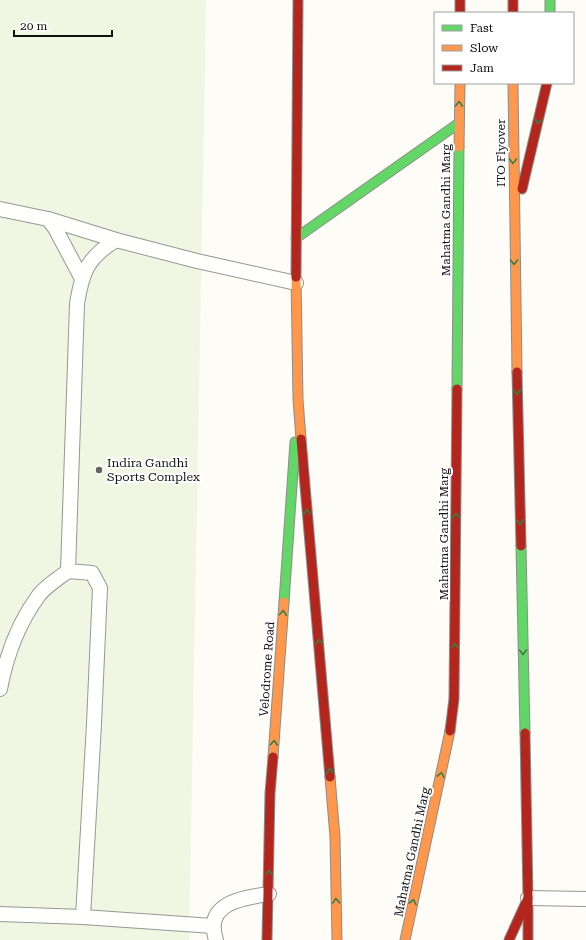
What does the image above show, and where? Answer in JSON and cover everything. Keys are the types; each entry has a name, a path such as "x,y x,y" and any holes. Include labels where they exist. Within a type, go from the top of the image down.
{"main road":[{"path":"298,0 296,238 298,399 310,552 324,692 335,837 337,940"},
{"path":"460,0 460,12"},
{"path":"513,0 513,12"},
{"path":"550,0 550,12"},
{"path":"296,238 459,123 460,84"},
{"name":"ITO Flyover","path":"513,84 514,223"},
{"path":"528,940 514,223 547,84"},
{"name":"Mahatma Gandhi Marg","path":"405,940 450,733 454,699 459,123"},
{"name":"Velodrome Road","path":"267,940 270,793 298,399"},
{"path":"509,940 528,898"}],"lane":[{"path":"0,209 48,219 116,240 296,283"},
{"path":"48,219 55,228 82,277"},
{"path":"68,571 77,304 82,277 87,267 101,249 116,240"},
{"path":"0,689 3,674 22,623 40,594 68,571 92,573 100,588 83,917"},
{"path":"0,914 83,917 215,933 218,912 235,901 269,894"},
{"path":"528,898 586,899"}],"green space":[{"name":"Indira Gandhi Sports Complex","path":"0,0 206,0 189,940 0,940"}],"traffic: fast":[{"path":"550,0 550,12"},
{"path":"296,238 459,123"},
{"path":"457,389 459,147"},
{"path":"284,602 295,442"},
{"path":"521,546 525,733"}],"traffic: slow":[{"path":"459,147 460,84"},
{"path":"513,84 517,372"},
{"path":"296,277 298,399 301,439"},
{"path":"273,757 284,602"},
{"path":"405,940 450,731"},
{"path":"330,777 335,837 337,940"}],"traffic: jam":[{"path":"296,277 298,0"},
{"path":"460,0 460,12"},
{"path":"513,0 513,12"},
{"path":"522,189 547,84"},
{"path":"517,372 521,546"},
{"path":"450,731 454,699 457,389"},
{"path":"301,439 330,777"},
{"path":"509,940 528,898 525,733"},
{"path":"267,940 270,793 273,757"},
{"path":"528,898 528,940"}],"place":[{"name":"Indira Gandhi Sports Complex","path":"99,470"}]}
